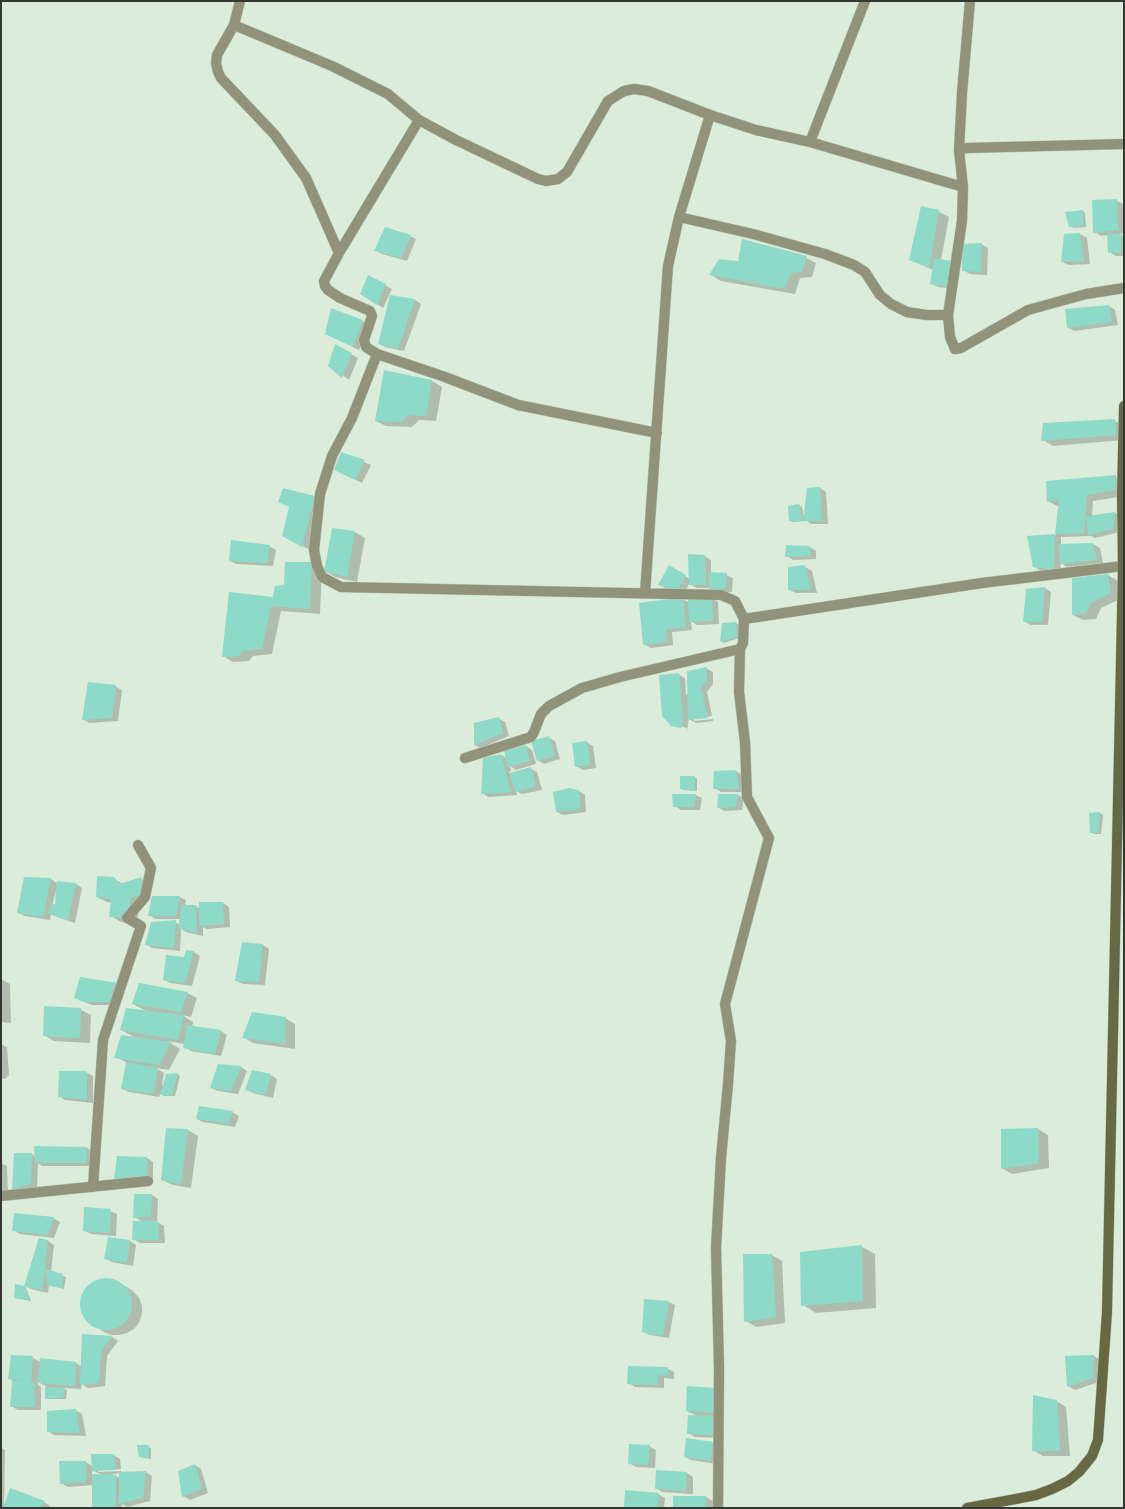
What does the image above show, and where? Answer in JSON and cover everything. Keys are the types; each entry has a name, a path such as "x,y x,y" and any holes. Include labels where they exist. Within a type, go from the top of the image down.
{"street":[{"path":"240,1 234,25 217,55 218,72 227,85 275,135 306,178 338,253"},
{"path":"810,142 865,1"},
{"path":"970,1 959,150 963,187 962,221 948,315 950,337 953,345 958,349 1028,310 1086,294 1124,288"},
{"path":"234,25 332,66 388,94 419,120 538,179 551,181 558,179 567,172 608,101 624,91 634,89 648,92 756,130 810,142 963,187"},
{"path":"645,593 668,266 679,217 710,115"},
{"path":"419,120 338,253 324,281 328,290 340,298 370,311 372,316 364,340 366,347 377,354 445,377 518,405 657,433"},
{"path":"959,150 967,148 1124,144"},
{"path":"679,217 826,254 854,265 865,272 880,295 891,304 907,312 926,315 948,315"},
{"path":"377,354 352,418 332,456 320,494 314,550 317,566 322,577 341,587 721,595 735,601 744,619 743,643 740,649 739,692 745,742 748,797 769,838 725,1004 731,1041 721,1158 716,1248 720,1487 718,1508"},
{"path":"967,1508 1001,1505 1036,1495 1068,1481 1079,1472 1092,1456 1098,1440 1108,1312 1123,566 1124,406"},
{"path":"744,619 982,583 1123,566"},
{"path":"465,758 531,737 542,714 549,706 582,688 620,677 740,649"},
{"path":"93,1187 103,1040 141,926 128,918 146,897 151,868 138,845"},
{"path":"1,1196 148,1181"}],"building":[{"path":"1117,199 1118,230 1093,233 1092,200"},
{"path":"921,206 939,210 929,268 909,260"},
{"path":"1083,210 1083,226 1069,227 1065,212"},
{"path":"385,227 411,235 401,258 374,251"},
{"path":"1080,233 1084,261 1061,262 1064,234"},
{"path":"1107,234 1122,234 1121,253 1108,253"},
{"path":"742,239 807,256 802,272 790,273 785,289 709,275 719,259 738,261"},
{"path":"982,243 981,272 962,271 961,244"},
{"path":"934,258 952,261 949,287 930,284"},
{"path":"368,275 386,284 377,305 360,294"},
{"path":"390,295 415,299 398,349 378,344"},
{"path":"1109,305 1112,322 1067,328 1065,309"},
{"path":"331,308 363,320 353,347 325,334"},
{"path":"335,344 352,353 342,378 328,366"},
{"path":"384,370 432,380 426,416 408,415 402,422 375,421"},
{"path":"1115,419 1116,435 1041,441 1043,423"},
{"path":"341,452 365,460 355,480 334,470"},
{"path":"1116,475 1115,490 1087,495 1084,533 1055,534 1059,500 1047,502 1046,481"},
{"path":"820,487 822,521 803,521 807,488"},
{"path":"283,488 315,496 302,547 282,536 289,507 278,502"},
{"path":"799,504 803,521 789,521 788,506"},
{"path":"1115,512 1113,529 1088,535 1086,516"},
{"path":"332,528 355,531 347,577 324,572"},
{"path":"1055,534 1054,570 1033,567 1027,536"},
{"path":"231,540 270,545 267,563 229,561"},
{"path":"1093,543 1097,560 1060,564 1059,544"},
{"path":"786,545 810,546 810,556 785,557"},
{"path":"688,554 705,555 706,585 689,585"},
{"path":"285,562 312,562 310,609 271,606 262,649 242,651 239,656 222,657 229,592 273,597 275,586 284,585"},
{"path":"669,565 686,575 677,591 658,585"},
{"path":"805,565 811,590 788,590 788,567"},
{"path":"709,572 727,573 725,589 709,589"},
{"path":"1108,574 1111,593 1091,603 1086,613 1072,615 1072,578"},
{"path":"1045,587 1042,622 1023,622 1026,589"},
{"path":"683,597 686,627 666,629 667,642 643,645 639,603"},
{"path":"688,597 712,597 713,621 689,622"},
{"path":"736,622 737,637 720,642 722,623"},
{"path":"707,667 707,680 701,688 708,718 688,720 687,671"},
{"path":"679,673 683,719 681,728 671,726 662,716 659,675"},
{"path":"88,682 116,685 112,718 82,720"},
{"path":"499,717 503,733 474,745 474,723"},
{"path":"549,736 555,756 537,761 531,741"},
{"path":"587,741 590,765 575,767 572,743"},
{"path":"526,745 530,761 508,767 504,751"},
{"path":"501,754 511,792 481,794 483,758"},
{"path":"531,767 536,786 515,792 510,773"},
{"path":"736,770 739,789 713,789 714,771"},
{"path":"680,776 695,776 695,791 680,789"},
{"path":"569,788 579,790 580,809 556,812 553,792"},
{"path":"672,794 696,794 694,807 673,807"},
{"path":"718,794 738,794 736,807 717,808"},
{"path":"1100,812 1098,833 1090,833 1089,813"},
{"path":"97,876 114,877 119,884 142,877 140,895 131,898 127,918 109,917 111,899 96,897"},
{"path":"24,877 51,878 43,917 17,913"},
{"path":"57,881 76,883 68,920 49,914 50,905 55,904"},
{"path":"152,896 180,896 176,916 148,916"},
{"path":"199,902 223,902 224,924 199,926"},
{"path":"182,905 196,905 197,933 178,929"},
{"path":"176,920 174,948 145,945 151,922"},
{"path":"242,942 263,944 259,982 235,981"},
{"path":"186,950 194,951 185,983 163,980 166,955 184,957"},
{"path":"80,977 118,983 111,991 116,1002 84,1002 74,998"},
{"path":"139,983 188,992 181,1012 132,1004"},
{"path":"44,1006 81,1008 80,1038 43,1036"},
{"path":"126,1008 184,1015 178,1040 120,1030"},
{"path":"252,1012 286,1017 285,1044 242,1038"},
{"path":"187,1025 221,1030 215,1054 183,1048"},
{"path":"121,1035 171,1042 159,1065 114,1058"},
{"path":"126,1062 158,1068 153,1094 121,1089"},
{"path":"218,1064 241,1066 231,1091 210,1088"},
{"path":"252,1070 271,1074 266,1095 245,1090"},
{"path":"59,1071 87,1071 87,1100 58,1097"},
{"path":"178,1073 172,1095 160,1095 166,1074"},
{"path":"199,1106 233,1111 228,1124 196,1119"},
{"path":"166,1128 188,1129 181,1184 161,1180"},
{"path":"1038,1128 1039,1163 1001,1169 1001,1129"},
{"path":"34,1146 87,1147 86,1163 35,1163"},
{"path":"14,1153 32,1153 31,1184 12,1190"},
{"path":"117,1156 147,1157 147,1178 114,1180"},
{"path":"134,1194 152,1194 151,1217 133,1218"},
{"path":"84,1207 111,1209 110,1233 83,1231"},
{"path":"14,1213 54,1217 48,1235 12,1231"},
{"path":"133,1221 158,1221 159,1240 132,1240"},
{"path":"108,1237 130,1240 127,1263 104,1259"},
{"path":"39,1238 48,1240 42,1290 24,1286"},
{"path":"862,1245 863,1301 801,1306 800,1252"},
{"path":"743,1254 772,1254 776,1317 744,1322"},
{"path":"45,1269 63,1274 62,1288 48,1286"},
{"path":"101,1278 111,1278 121,1282 128,1289 132,1304 128,1319 121,1326 111,1330 101,1330 91,1326 84,1319 80,1309 80,1299 84,1289 91,1282"},
{"path":"15,1284 24,1286 29,1300 14,1298"},
{"path":"644,1299 669,1301 663,1336 642,1332"},
{"path":"82,1334 112,1336 101,1352 99,1383 80,1385"},
{"path":"11,1355 33,1356 31,1382 34,1382 35,1407 10,1407 12,1381 26,1381 8,1379"},
{"path":"1094,1355 1093,1378 1067,1387 1065,1356"},
{"path":"40,1358 76,1362 75,1386 37,1383"},
{"path":"628,1366 668,1367 667,1376 658,1375 658,1385 627,1384"},
{"path":"687,1386 716,1388 715,1413 686,1411"},
{"path":"45,1387 65,1388 63,1398 45,1399"},
{"path":"1033,1395 1057,1400 1060,1451 1032,1451"},
{"path":"76,1409 80,1433 47,1432 47,1411"},
{"path":"688,1415 715,1416 714,1435 687,1434"},
{"path":"686,1438 713,1442 711,1461 684,1457"},
{"path":"629,1444 650,1445 648,1465 628,1464"},
{"path":"137,1445 149,1445 149,1458 139,1457"},
{"path":"91,1454 114,1454 116,1470 92,1471"},
{"path":"59,1461 86,1461 86,1482 60,1484"},
{"path":"195,1464 202,1489 182,1497 178,1471"},
{"path":"656,1470 687,1472 686,1491 655,1489"},
{"path":"146,1471 143,1498 119,1504 119,1472"},
{"path":"92,1474 116,1475 116,1508 92,1508"},
{"path":"10,1488 45,1501 40,1508 3,1508"},
{"path":"625,1490 659,1493 657,1508 624,1508"},
{"path":"673,1496 706,1496 706,1508 673,1508"}]}
